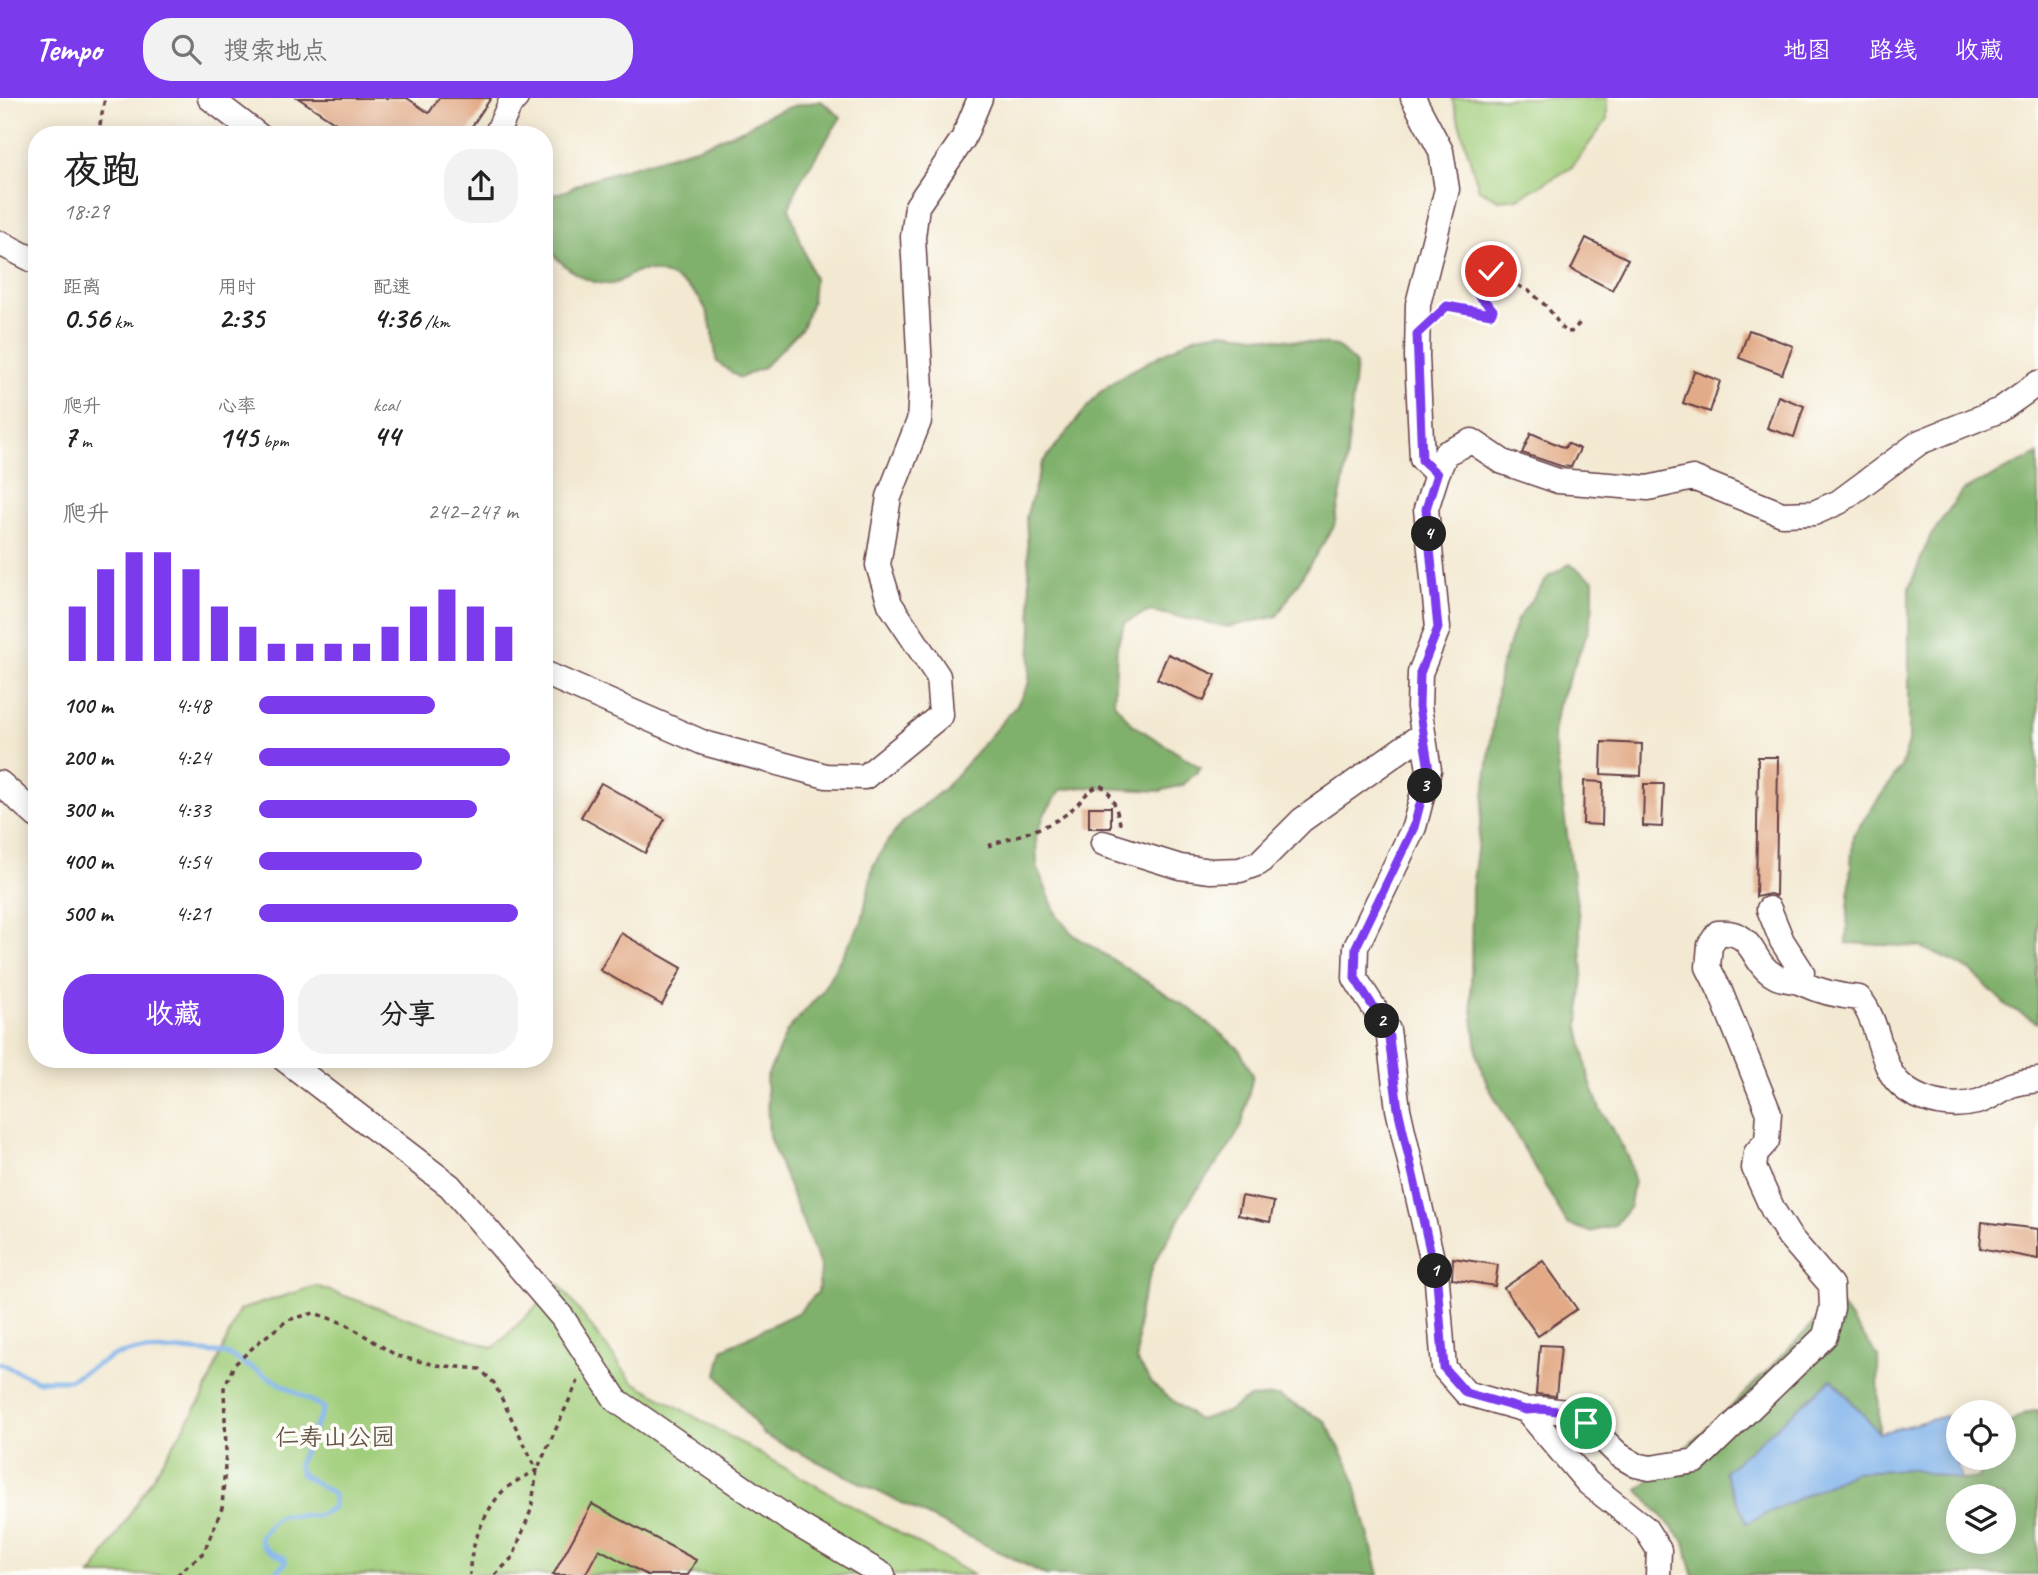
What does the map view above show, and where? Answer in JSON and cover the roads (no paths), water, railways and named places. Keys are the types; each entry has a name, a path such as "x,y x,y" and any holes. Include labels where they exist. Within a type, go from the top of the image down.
{"street":[{"path":"211,98 247,126"},
{"path":"500,126 510,104 516,98"},
{"path":"553,677 704,743 826,776 865,777 941,715 938,676 890,604 878,565 888,496 919,421 921,389 913,237 917,206 963,139 980,98"},
{"path":"1413,98 1441,151 1447,189 1418,304 1422,460 1437,474"},
{"path":"0,243 28,257"},
{"path":"2038,383 2000,410 1920,442 1839,502 1814,513 1782,514 1693,478 1648,488 1558,481 1503,462 1472,441 1446,453 1426,509 1438,628 1420,673 1419,707 1429,770 1414,827 1356,947 1355,978 1388,1030 1398,1109 1437,1281 1444,1368 1466,1393 1526,1410 1566,1412 1586,1423 1619,1455 1636,1465 1650,1468 1696,1461 1825,1336 1832,1308 1832,1285 1789,1236 1773,1210 1755,1168 1756,1153 1767,1141 1769,1113 1720,991 1707,967 1710,945 1718,933 1731,931 1750,944 1769,973 1789,982 1799,982 1807,988 1858,998 1871,1014 1891,1072 1906,1090 1926,1100 1947,1104 1978,1102 2015,1084 2038,1080"},
{"path":"1103,843 1180,867 1211,871 1240,870 1259,863 1302,820 1423,734"},
{"path":"0,783 28,808"},
{"path":"1769,909 1782,941 1802,972 1799,982"},
{"path":"296,1068 450,1186 562,1317 616,1401 790,1520 883,1575"},
{"path":"1526,1410 1588,1483 1645,1528 1660,1550 1658,1575"}],"water":[{"path":"1832,1379 1879,1433 1946,1416 1946,1470 1959,1470 1961,1480 1909,1469 1854,1472 1747,1523 1724,1472"}],"waterway":[{"path":"0,1363 36,1380 69,1380 113,1356 132,1351 183,1350 227,1354 324,1408 298,1464 301,1474 332,1493 334,1507 317,1516 281,1515 273,1520 260,1537 261,1542 269,1551 285,1558 285,1564 271,1575"}],"park label":[{"name":"仁寿山公园","path":"335,1437"}]}
